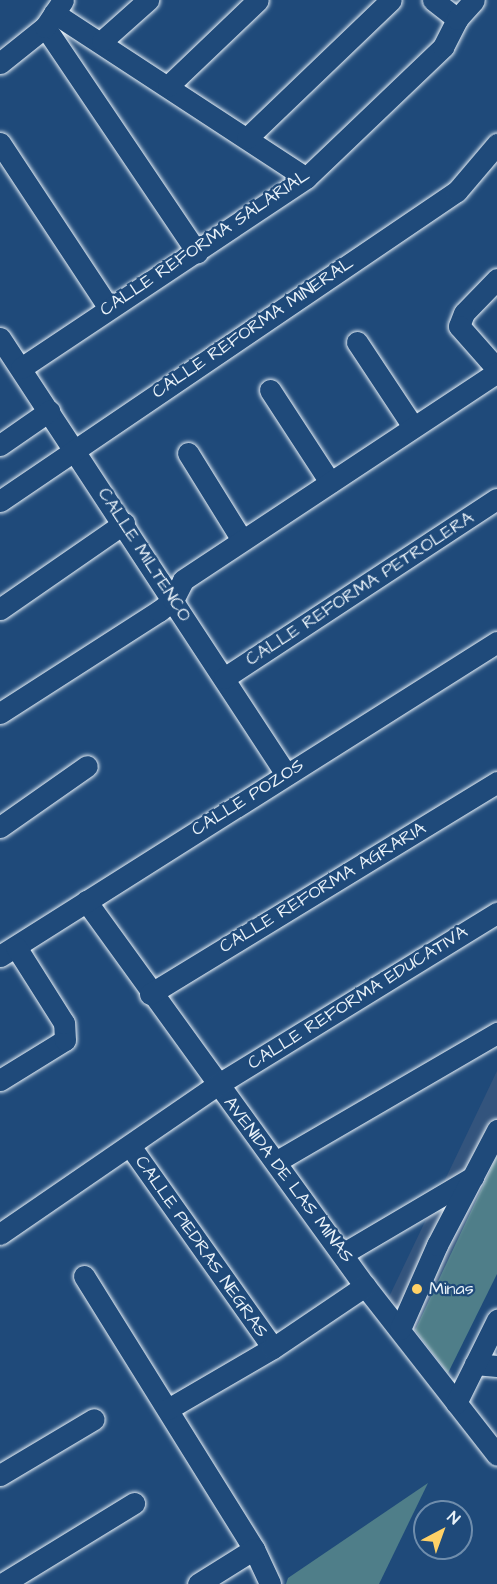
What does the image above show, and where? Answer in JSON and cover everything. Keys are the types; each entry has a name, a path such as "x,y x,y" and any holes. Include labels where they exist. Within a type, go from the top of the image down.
{"street":[{"path":"102,41 148,0"},
{"path":"248,138 392,0"},
{"path":"433,0 457,19"},
{"name":"CALLE REFORMA SALARIAL","path":"21,368 306,178 443,47 457,19 474,0"},
{"path":"168,86 251,2"},
{"path":"54,14 102,41 306,178"},
{"path":"0,63 54,14"},
{"path":"54,14 196,252"},
{"path":"0,143 109,308"},
{"name":"CALLE REFORMA MINERAL","path":"0,501 457,191 497,144"},
{"path":"0,713 173,600 183,580 497,370 459,326 464,313 497,279"},
{"name":"CALLE MILTENCO","path":"1,341 124,524 286,774"},
{"path":"357,342 412,425"},
{"path":"270,390 330,482"},
{"path":"0,445 49,411"},
{"path":"188,453 242,540"},
{"name":"CALLE REFORMA PETROLERA","path":"224,678 497,499"},
{"path":"0,609 124,524"},
{"name":"CALLE POZOS","path":"8,952 497,642"},
{"path":"0,827 87,766"},
{"name":"CALLE REFORMA AGRARIA","path":"150,994 497,782"},
{"name":"AVENIDA DE LAS MINAS","path":"86,901 150,994 277,1161 344,1253 365,1286 497,1455"},
{"name":"CALLE REFORMA EDUCATIVA","path":"0,1234 217,1085 497,913"},
{"path":"0,1080 65,1040 64,1023 8,952"},
{"path":"277,1161 497,1033"},
{"path":"400,1329 497,1131"},
{"name":"CALLE PIEDRAS NEGRAS","path":"130,1146 273,1348"},
{"path":"344,1253 474,1177"},
{"path":"84,1276 254,1549 270,1584"},
{"path":"168,1409 273,1348 365,1286"},
{"path":"456,1403 497,1320"},
{"path":"475,1364 497,1366"},
{"path":"0,1475 94,1419"},
{"path":"2,1584 134,1503"},
{"path":"198,1584 254,1549"}],"shaded area":[{"path":"497,1071 497,1156 415,1330 389,1297"}],"green space":[{"path":"497,1156 497,1274 448,1373 415,1330"},
{"path":"428,1483 420,1500 413,1500 413,1514 379,1584 286,1584 288,1578"}],"place":[{"name":"Minas","path":"417,1289"}]}
